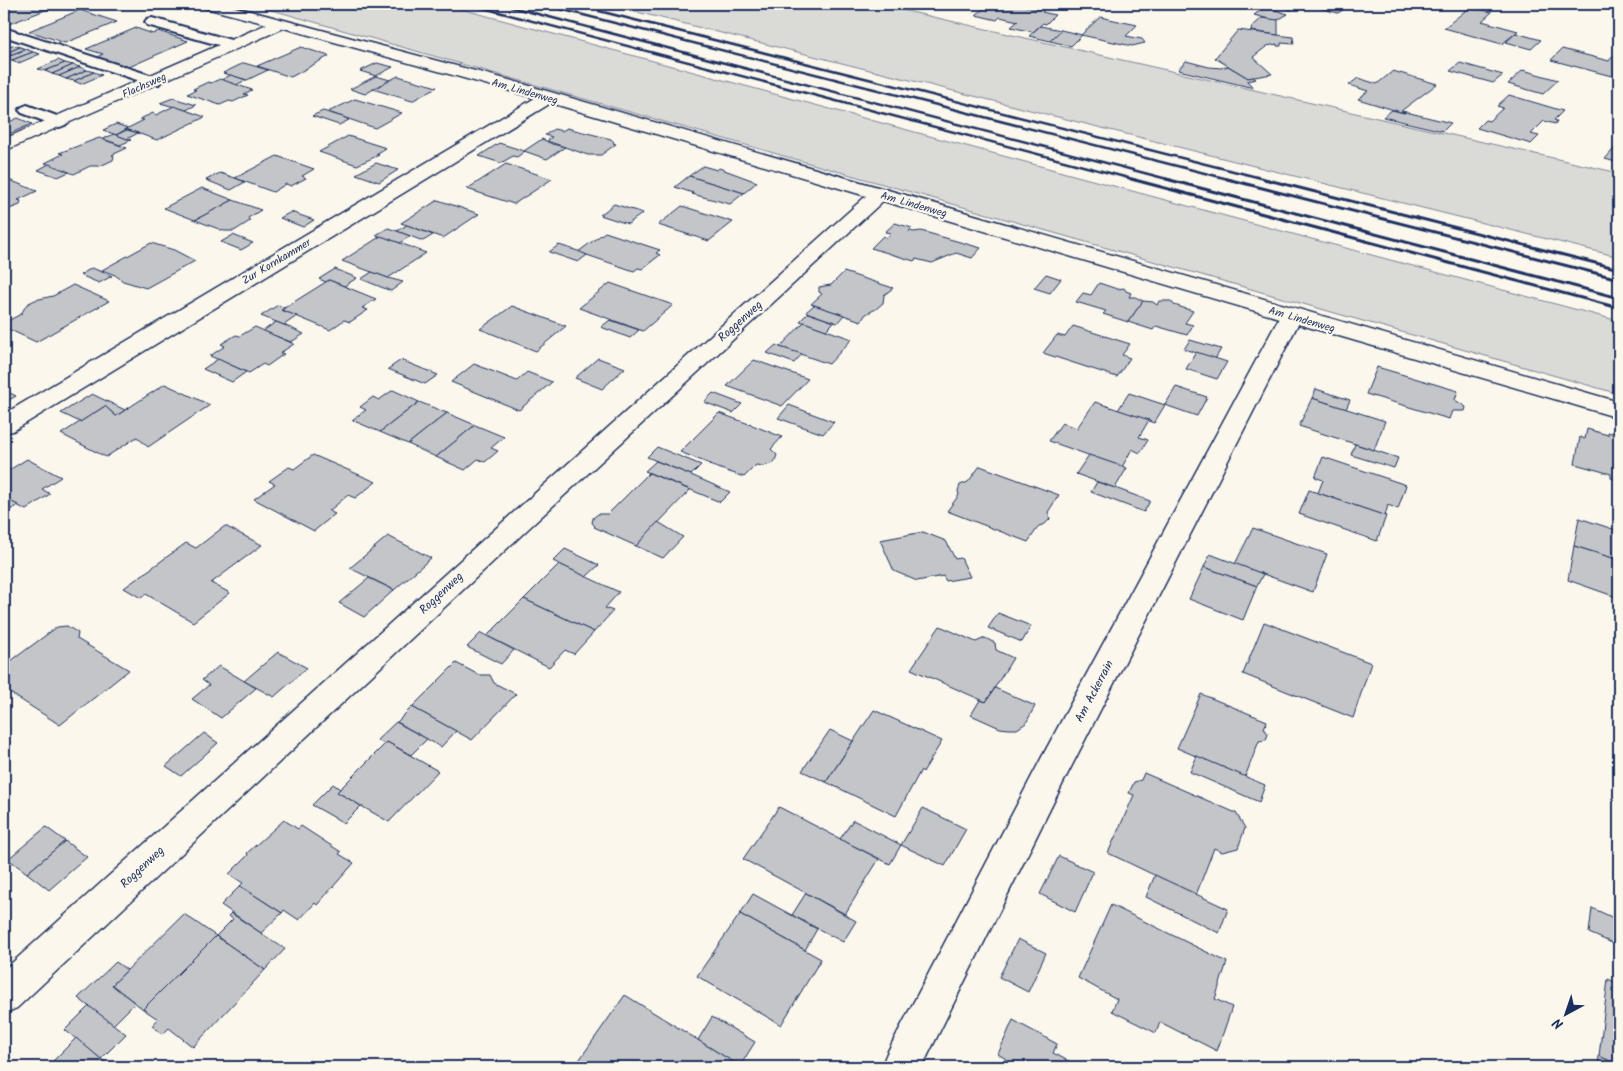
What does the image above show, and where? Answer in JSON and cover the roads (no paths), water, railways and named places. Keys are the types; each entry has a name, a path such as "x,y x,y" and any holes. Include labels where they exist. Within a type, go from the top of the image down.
{"street":[{"name":"Am Lindenweg","path":"207,4 283,23 549,97 1291,316 1619,410"},
{"name":"Flachsweg","path":"4,146 283,23"},
{"name":"Zur Kornkammer","path":"4,425 549,97"},
{"name":"Roggenweg","path":"4,995 519,521 880,194"},
{"name":"Am Ackerrain","path":"901,1067 1055,765 1291,316"}],"lane":[{"path":"152,22 233,45"},
{"path":"4,32 154,81"},
{"path":"28,110 60,122"}],"railway":[{"path":"468,4 1136,180"},
{"path":"540,4 1232,180"},
{"path":"511,7 1171,180"},
{"path":"599,11 1269,180"},
{"path":"1131,179 1619,308"},
{"path":"1166,179 1619,298"},
{"path":"1227,179 1619,279"},
{"path":"1264,179 1619,269"}]}
